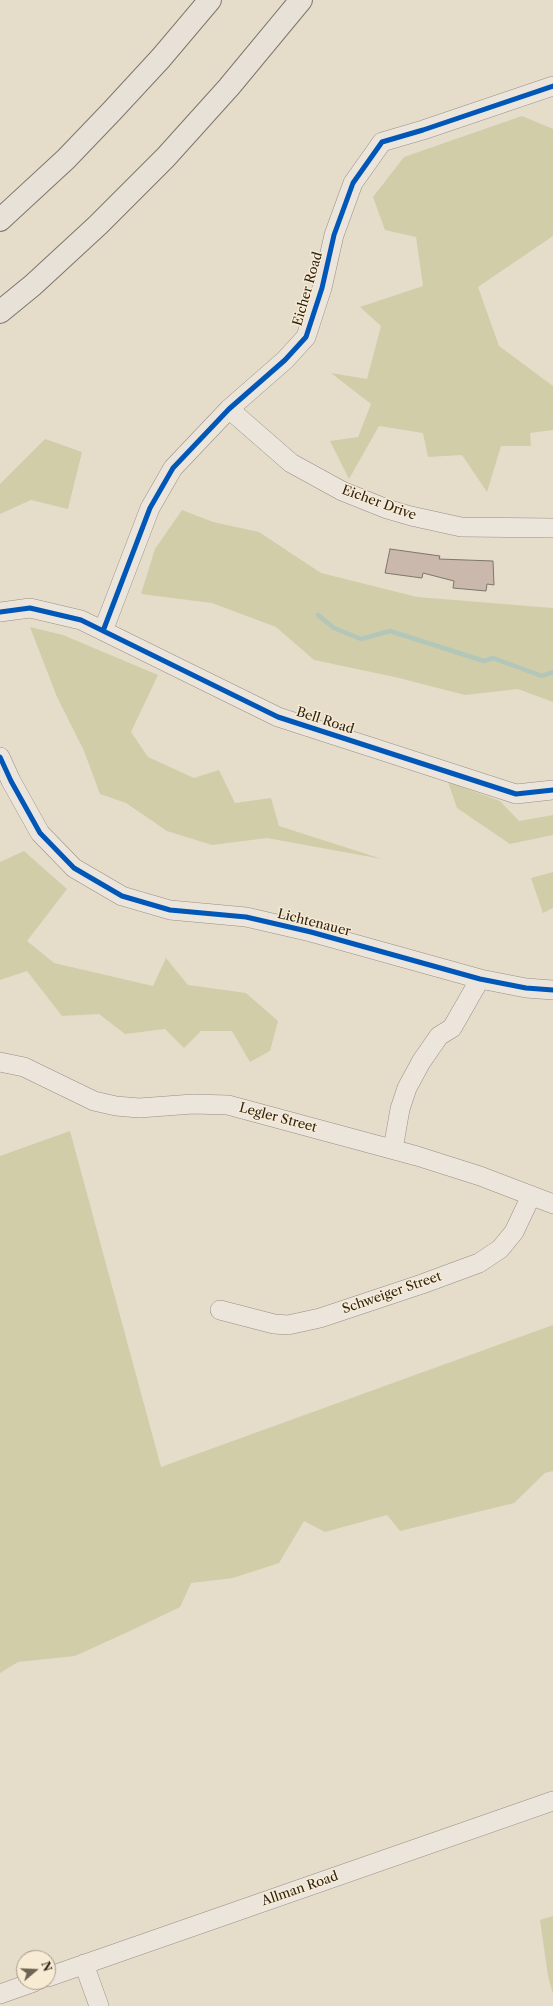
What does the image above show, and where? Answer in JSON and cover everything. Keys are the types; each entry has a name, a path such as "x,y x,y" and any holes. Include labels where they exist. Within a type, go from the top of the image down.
{"highway":[{"path":"0,220 66,159 112,111 161,58 210,0"},
{"path":"0,312 33,285 98,225 166,156 229,87 300,0"}],"street":[{"name":"Eicher Road","path":"103,631 150,508 173,468 229,409 285,360 306,337 322,288 334,235 353,183 382,142 423,130 553,86"},
{"name":"Eicher Drive","path":"229,409 291,463 342,491 387,509 461,527 553,528"},
{"name":"Bell Road","path":"0,612 30,608 81,620 278,717 516,794 553,790"},
{"name":"Lichtenauer","path":"0,757 11,781 40,833 74,868 122,896 170,910 246,917 311,932 480,979 526,988 553,990"},
{"path":"393,1149 400,1109 407,1088 421,1062 440,1036 452,1028 480,979"},
{"name":"Legler Street","path":"0,1062 24,1067 94,1100 116,1106 139,1108 193,1104 228,1105 393,1149 480,1176 553,1204"},
{"name":"Schweiger Street","path":"220,1310 274,1324 288,1325 320,1318 422,1284 479,1263 500,1249 514,1232 531,1196"},
{"name":"Allman Road","path":"56,1974 553,1801"},
{"path":"84,1964 99,2006"},
{"path":"0,1994 16,1988"}],"shaded area":[{"path":"522,116 553,129 553,236 478,287 499,346 553,386 553,430 530,433 531,446 501,446 487,492 462,455 428,457 423,433 379,426 349,479 330,441 358,437 371,404 331,373 367,379 381,326 360,307 423,286 416,237 385,230 373,197 404,157"},
{"path":"45,439 82,452 68,509 31,500 0,514 0,484"},
{"path":"182,510 213,522 259,532 321,573 417,597 553,608 553,702 518,689 465,695 395,677 314,660 276,627 212,603 141,594 155,549"},
{"path":"30,627 63,635 158,675 131,732 148,757 194,778 219,770 235,803 271,798 279,826 382,859 267,838 212,845 167,831 126,803 100,794 84,751 57,697"},
{"path":"448,782 500,801 519,821 553,815 553,835 510,844 457,808"},
{"path":"24,851 67,889 27,941 54,963 153,986 166,958 188,985 246,993 278,1021 270,1051 250,1062 232,1031 201,1031 184,1048 165,1029 125,1034 99,1014 62,1016 27,971 0,980 0,862"},
{"path":"553,872 553,908 543,913 531,878"},
{"path":"70,1131 161,1467 553,1325 553,1471 545,1473 514,1503 400,1531 387,1515 325,1532 304,1521 279,1563 233,1578 191,1583 180,1607 130,1631 75,1656 18,1662 0,1673 0,1156"},
{"path":"553,1916 553,1994 548,1976 540,1920"}],"building":[{"path":"390,549 440,556 439,559 493,561 494,585 487,584 486,591 453,588 454,581 423,573 422,578 385,573"}],"waterway":[{"path":"318,615 334,628 361,639 390,631 484,661 493,658 542,676 553,672"}],"cycle path":[{"path":"103,631 150,508 173,468 229,409 285,360 306,337 322,288 334,235 353,183 382,142 423,130 553,86"},
{"path":"0,612 30,608 81,620 278,717 516,794 553,790"},
{"path":"0,757 11,781 40,833 74,868 122,896 170,910 246,917 311,932 480,979 526,988 553,990"}]}
